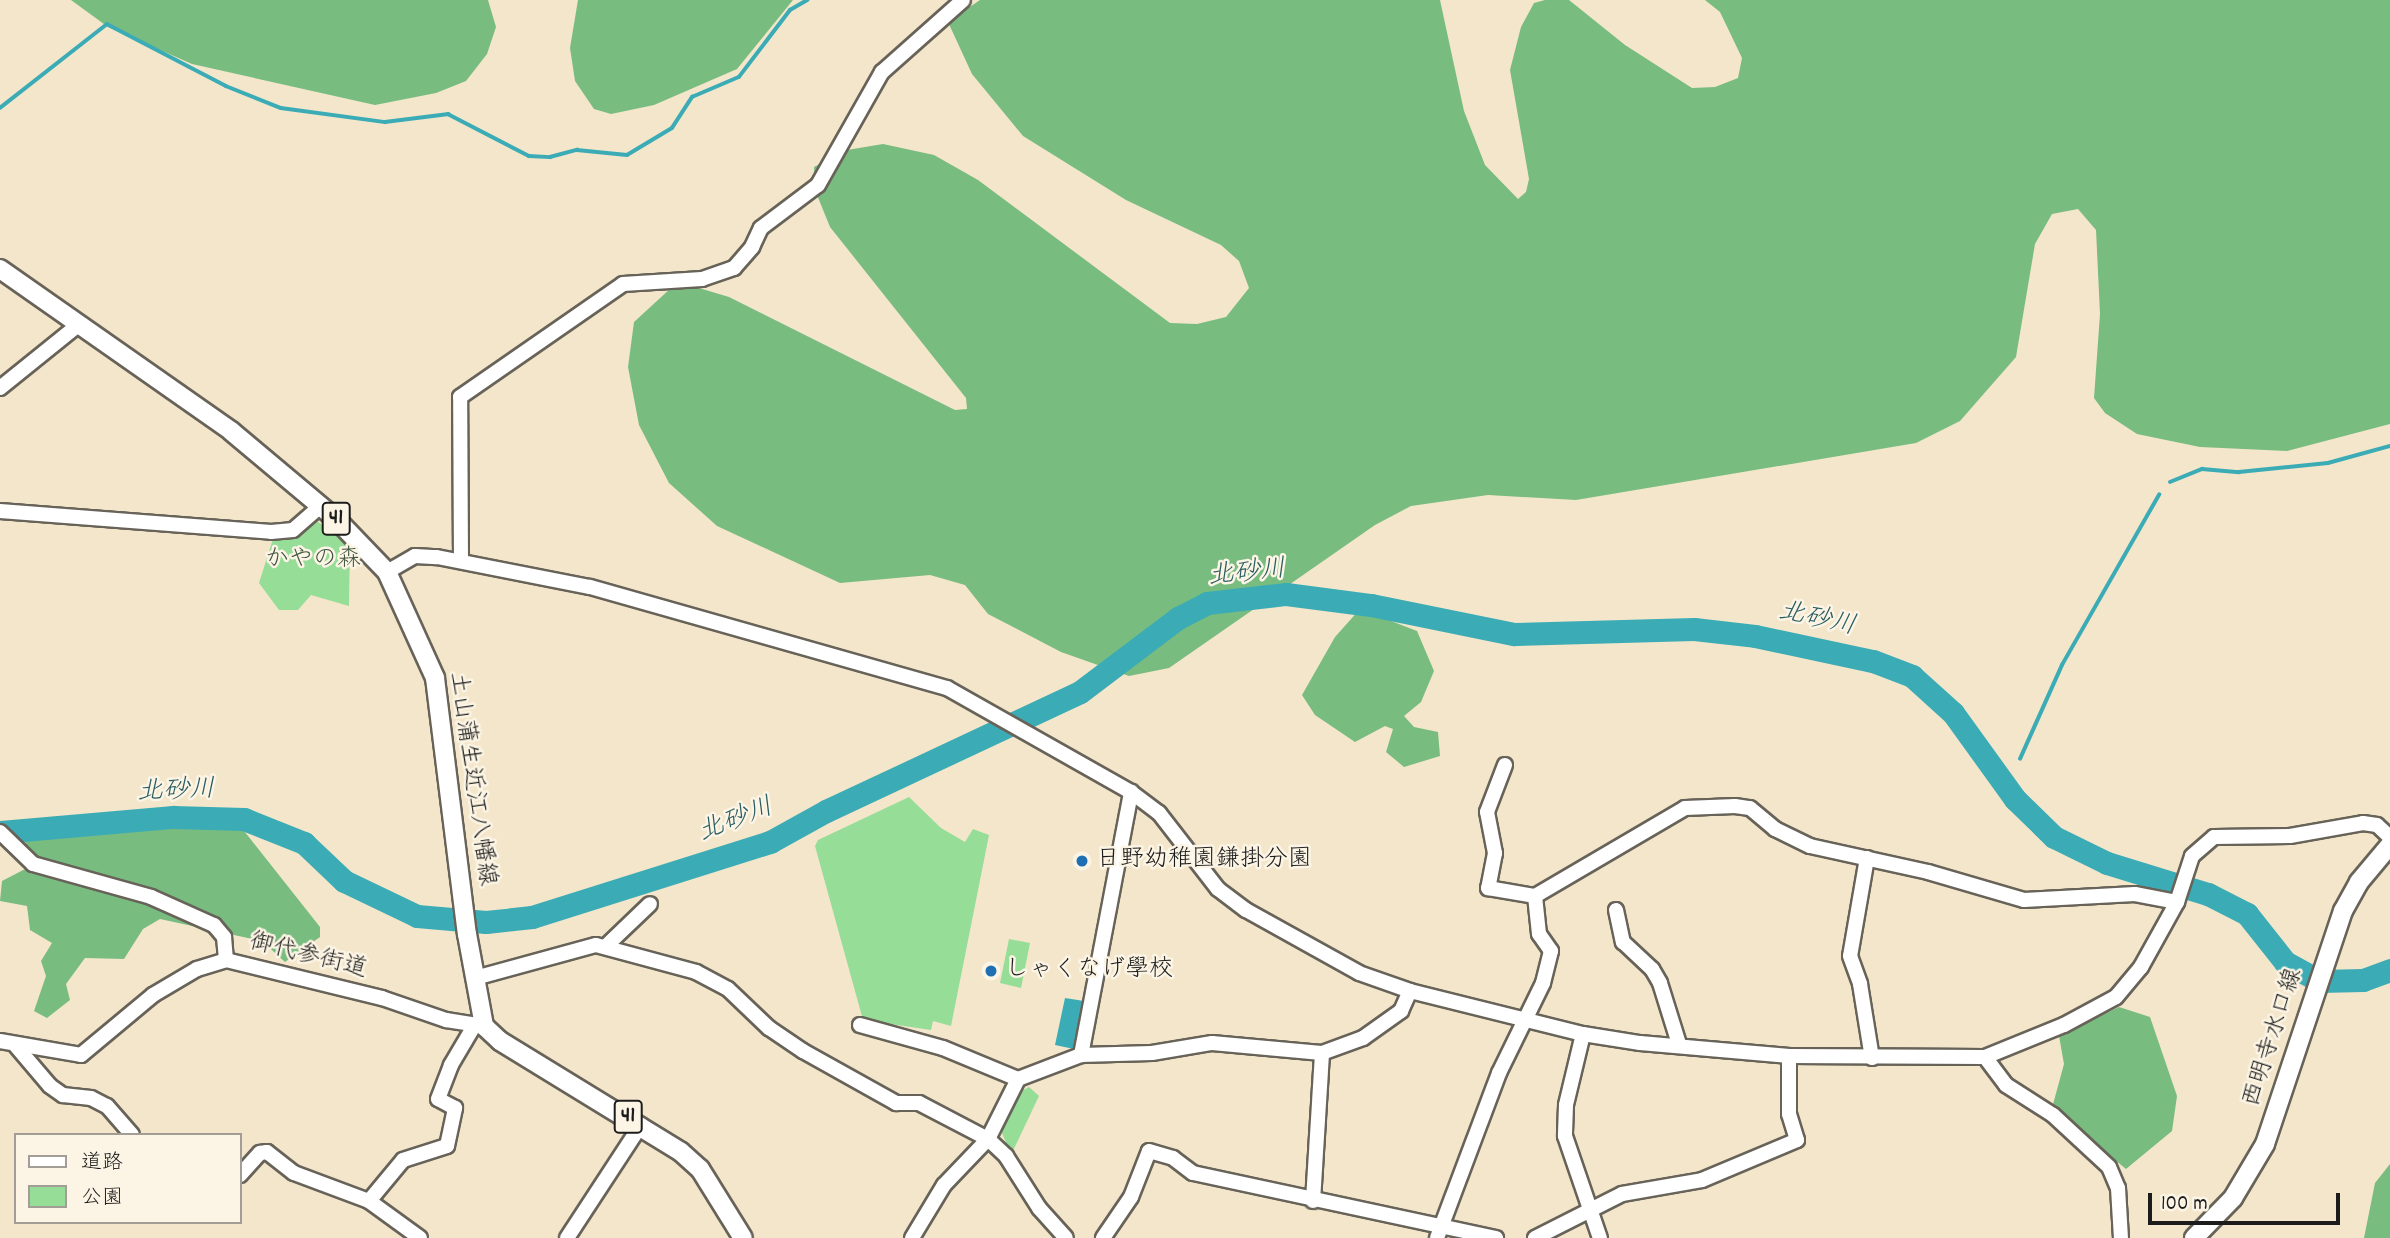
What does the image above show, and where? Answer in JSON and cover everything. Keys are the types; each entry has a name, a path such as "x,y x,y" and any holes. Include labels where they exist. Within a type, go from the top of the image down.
{"main road":[{"name":"土山蒲生近江八幡線","path":"0,268 231,431 319,507 387,572 435,678 479,1026"},
{"name":"西明寺水口線","path":"2194,1238 2232,1198 2266,1144 2324,959 2359,882 2390,845"},
{"name":"41","path":"479,1026 641,1125 701,1168 743,1238"}],"street":[{"path":"461,561 460,397 623,284 702,279 734,268 747,255 761,228 818,185 882,72 964,0"},
{"path":"0,388 78,325"},
{"path":"0,511 271,532 293,530 319,507"},
{"path":"387,572 415,556 461,561 590,587 947,688 1030,731 1131,792 1159,813 1218,889 1245,910 1359,973 1410,992 1583,1034 1789,1056 1985,1057 2064,1025 2116,997 2141,967 2178,900 2187,871 2200,846 2214,837 2290,836 2363,823 2377,825 2390,836"},
{"path":"1505,765 1487,812 1495,853 1488,888 1535,896 1685,808 1750,808 1775,829 1810,846 1867,858 2024,900 2135,894 2178,900"},
{"path":"1081,1055 1131,792"},
{"name":"御代参街道","path":"5,838 33,864 188,911 219,929 226,960 479,1026"},
{"path":"1867,858 1850,956 1860,984 1872,1058"},
{"path":"1439,1233 1499,1073 1543,983 1550,951 1539,934 1535,896"},
{"path":"604,947 650,904"},
{"path":"1616,909 1623,942 1652,969 1660,983 1678,1044"},
{"path":"475,978 575,948 604,947 696,972 728,989 769,1028 813,1057 896,1103 919,1103 988,1139 1006,1156 1039,1208 1066,1238"},
{"path":"0,1041 16,1046 81,1055 153,995 197,969 226,960"},
{"path":"912,1238 944,1185 988,1139 1018,1079 1081,1055 1152,1053 1212,1043 1322,1053 1363,1038 1401,1011 1410,992"},
{"path":"860,1025 943,1048 1018,1079"},
{"path":"369,1201 403,1160 447,1146 455,1108 438,1099 451,1065 479,1026"},
{"path":"1583,1034 1566,1105 1565,1136 1587,1208 1600,1238"},
{"path":"16,1046 50,1086 63,1095 91,1098 107,1106 130,1133"},
{"path":"1313,1201 1322,1053"},
{"path":"1535,1238 1587,1208 1632,1191 1702,1180 1797,1140 1789,1114 1789,1056"},
{"path":"1985,1057 2006,1085 2053,1115 2109,1167 2118,1188 2121,1238"},
{"path":"567,1238 641,1125"},
{"path":"1103,1238 1131,1197 1149,1151 1173,1158 1194,1173 1439,1233 1459,1228 1496,1238"},
{"path":"242,1173 260,1153 267,1153 294,1173 369,1201 420,1238"}],"green space":[{"path":"71,0 488,0 496,27 487,54 466,81 436,93 375,105 192,64 108,27"},
{"path":"578,0 793,0 737,69 654,105 611,114 594,109 575,81 570,48"},
{"path":"980,0 1440,0 1464,111 1485,165 1518,199 1526,192 1529,179 1510,70 1521,27 1534,3 1545,0 1569,0 1625,45 1692,88 1715,87 1738,78 1742,58 1720,12 1705,0 2390,0 2390,424 2287,451 2200,447 2137,434 2105,413 2094,398 2100,314 2096,230 2078,209 2052,214 2035,244 2016,357 1960,421 1916,443 1576,500 1488,495 1411,506 1375,525 1169,668 1129,676 1061,652 988,614 965,585 930,575 840,583 717,526 669,483 639,425 628,367 634,322 671,288 689,285 729,297 955,410 967,409 966,398 830,227 815,190 814,167 847,150 883,144 934,155 978,180 1170,323 1197,324 1226,317 1249,288 1239,261 1221,245 1126,200 1023,136 972,74 948,22"},
{"name":"かやの森","path":"310,517 350,542 349,606 311,595 298,610 279,610 259,583 273,539 294,531"},
{"path":"1360,609 1417,631 1434,671 1421,702 1404,716 1414,727 1438,732 1440,756 1404,767 1386,752 1393,729 1385,726 1355,742 1315,715 1302,695 1335,637"},
{"path":"909,797 941,828 965,842 973,829 989,835 951,1026 933,1021 931,1030 863,1020 815,846 818,840"},
{"path":"157,822 237,822 320,927 320,937 285,962 262,941 160,919 143,929 124,959 85,958 66,984 70,1000 47,1018 34,1011 46,976 41,961 52,943 30,930 27,906 0,901 2,881 29,867 25,841"},
{"path":"1009,939 1030,943 1021,988 1000,983"},
{"path":"2119,1007 2150,1017 2177,1096 2172,1131 2126,1169 2052,1108 2064,1064 2059,1036"},
{"path":"1029,1087 1039,1096 1011,1155 1000,1128 1014,1095"},
{"path":"2390,1164 2390,1238 2364,1238 2375,1183"}],"water":[{"path":"1065,998 1084,1001 1074,1049 1055,1045"}],"waterway":[{"path":"0,108 107,24 226,86 281,108 385,122 448,114 529,156 550,157 577,150 627,155 672,128 692,97 739,77 790,10 807,0"},
{"path":"2170,482 2202,469 2239,472 2328,463 2390,446"},
{"path":"2020,759 2062,665 2159,495"},
{"name":"北砂川","path":"0,832 173,817 244,819 304,843 344,881 417,916 486,922 532,917 770,842 826,811 1080,692 1178,618 1207,603 1286,594 1371,605 1514,634 1694,629 1755,636 1873,661 1912,676 1953,713 2015,799 2054,837 2107,863 2208,894 2247,914 2285,962 2319,981 2363,980 2390,970"},
{"name":"北砂川","path":"1997,776 2003,771"}],"place":[{"name":"日野幼稚園鎌掛分園","path":"1082,861"},
{"name":"しゃくなげ學校","path":"991,971"}]}
